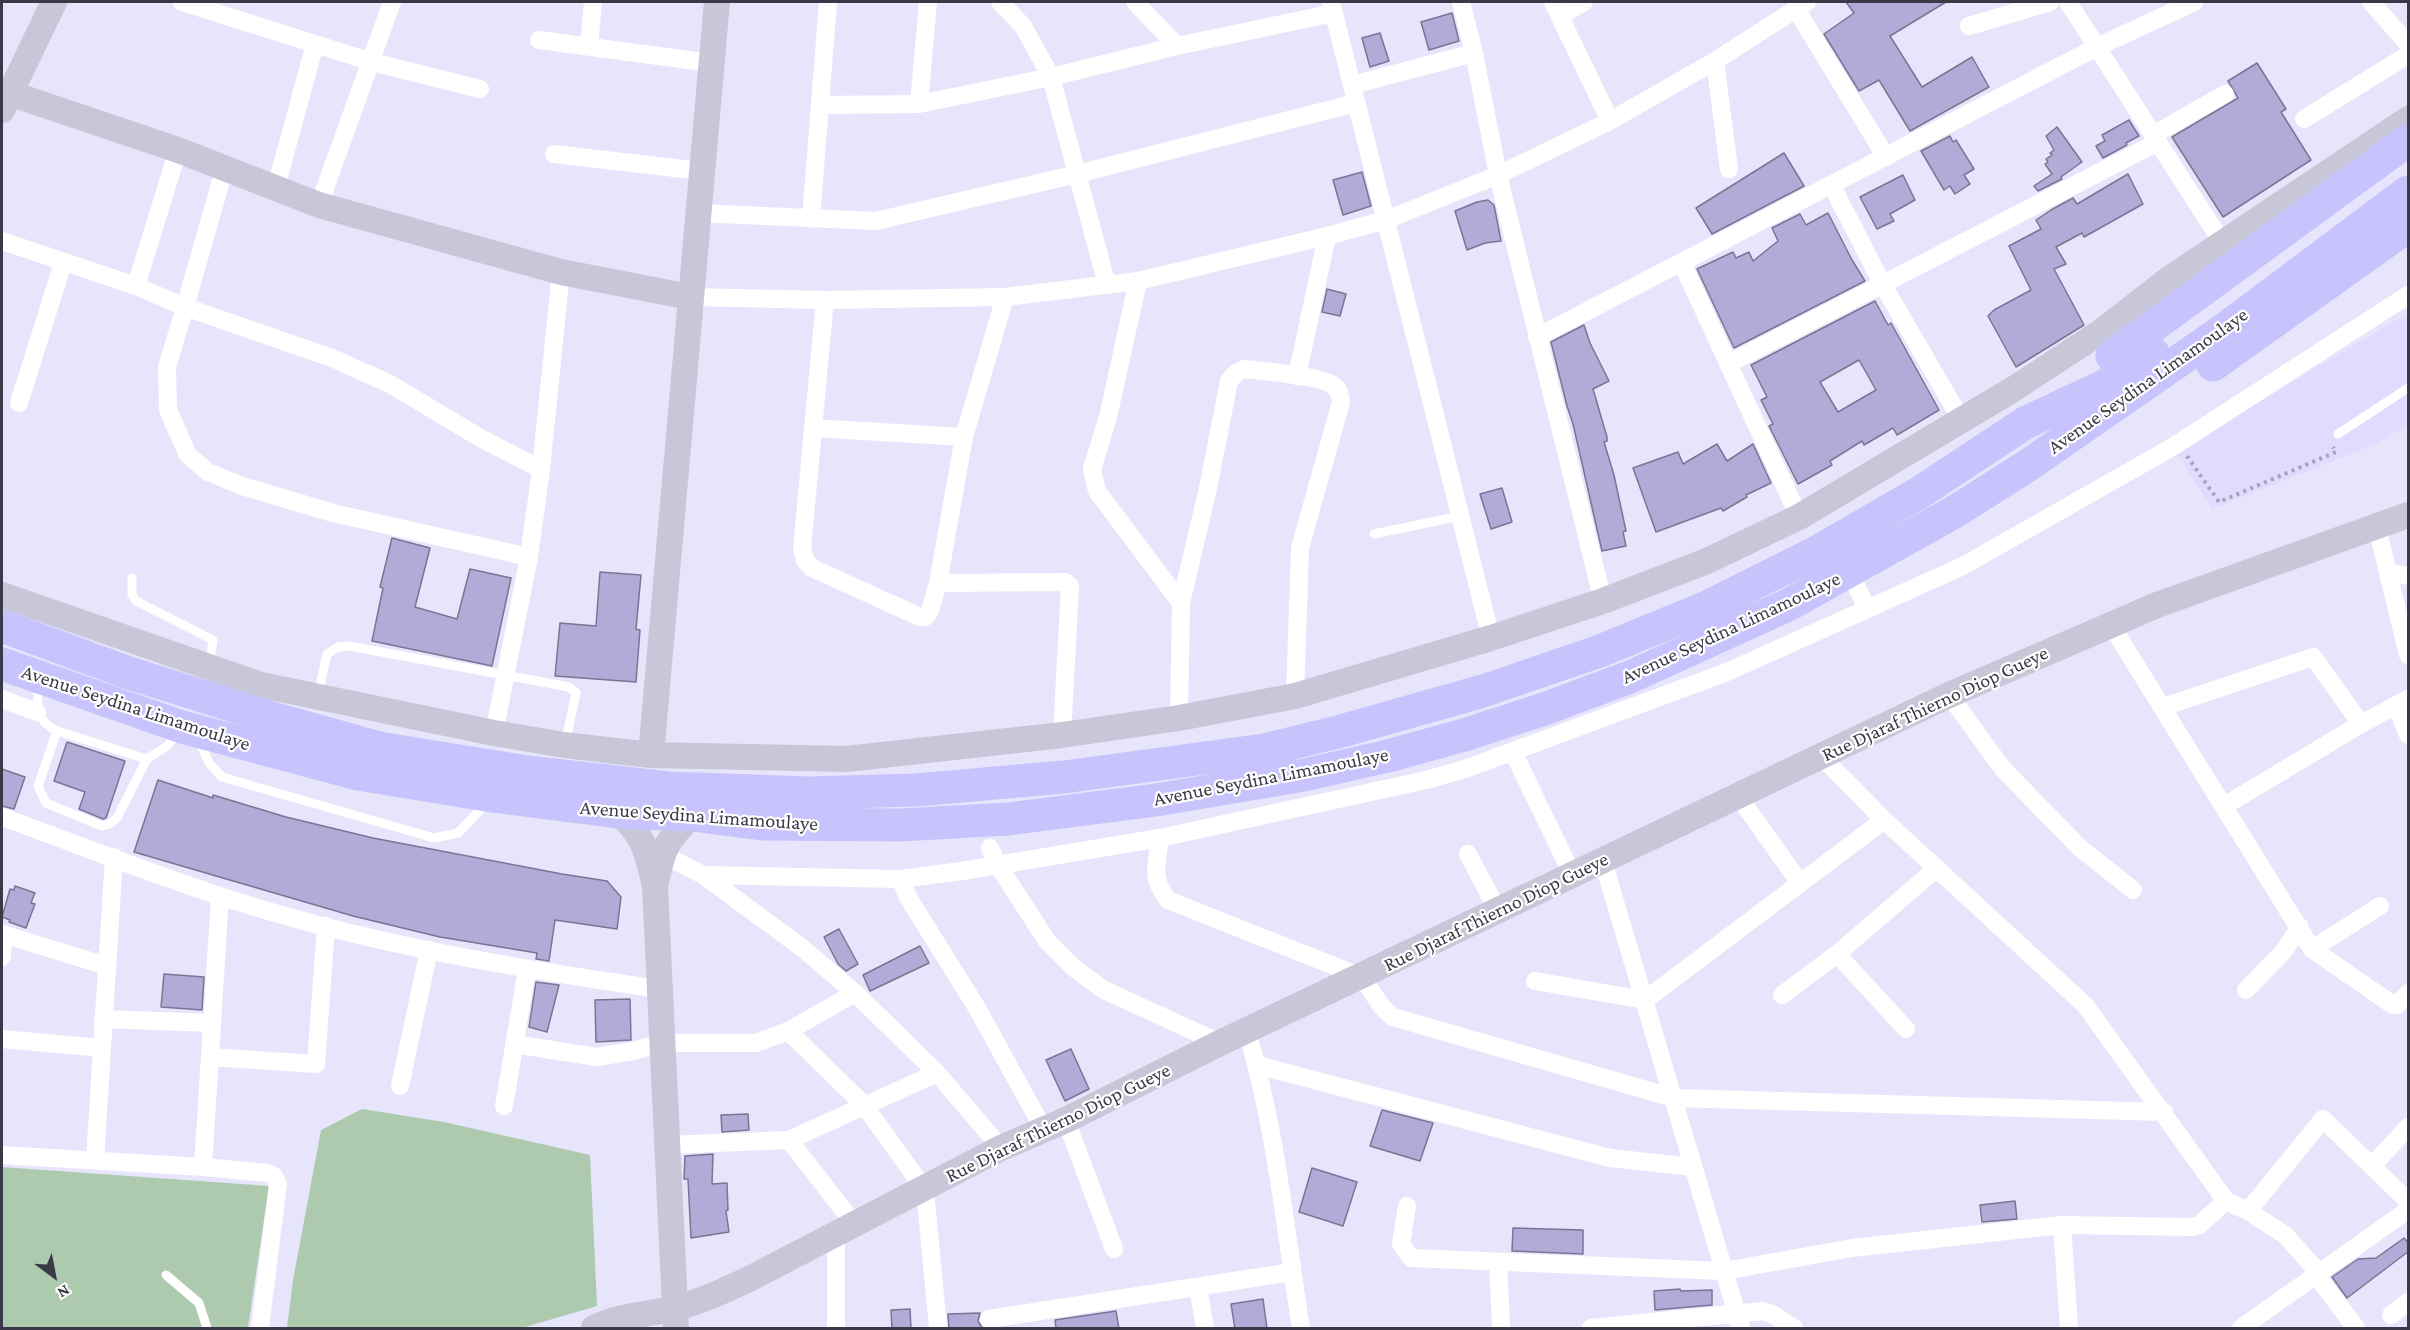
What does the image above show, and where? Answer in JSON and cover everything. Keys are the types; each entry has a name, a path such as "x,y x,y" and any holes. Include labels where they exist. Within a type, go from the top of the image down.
{"highway":[{"path":"2025,423 2409,140"},
{"name":"Avenue Seydina Limamoulaye","path":"2,626 126,672 275,720 379,748 493,768 669,788 809,794 916,790 1064,777 1264,750 1484,692 1600,651 1707,607 1815,552 1919,493 2025,423 2104,386 2273,270 2409,170"},
{"name":"Avenue Seydina Limamoulaye","path":"2,664 190,729 358,774 492,796 618,812 692,815 762,824 900,825 1008,819 1156,800 1304,775 1421,747 1544,709 1630,677 1788,605 1956,511 2027,466 2213,337 2409,192"},
{"path":"2027,466 2078,453 2115,434 2409,226"}],"street":[{"path":"54,2 4,98 178,150 319,206 561,272 690,297 825,300 1005,297 1138,281 1327,236 1386,220 1498,175 1610,121 1715,61 1802,5 1886,157"},
{"path":"182,2 372,62 480,89"},
{"path":"319,206 392,2"},
{"path":"589,46 593,2"},
{"path":"651,755 717,2"},
{"path":"811,219 828,2"},
{"path":"920,104 928,2"},
{"path":"1000,2 1023,26 1051,77 1107,285"},
{"path":"1135,2 1177,46"},
{"path":"1461,2 1474,53 1498,175 1603,601"},
{"path":"1584,2 1556,9 1610,121"},
{"path":"1969,26 2050,2"},
{"path":"2068,2 2223,244"},
{"path":"1537,337 2097,47 2193,2"},
{"path":"2371,2 2409,44"},
{"path":"820,105 920,104 1051,77 1332,7 1491,638"},
{"path":"539,40 711,63"},
{"path":"276,187 315,44"},
{"path":"698,213 876,221 1077,174 1354,94 1474,53"},
{"path":"2304,119 2409,55"},
{"path":"1715,61 1729,169"},
{"path":"1728,364 1883,285 2156,138 2225,94"},
{"path":"2,595 261,685 564,746 651,755 846,759 1062,735 1179,718 1295,696 1491,638 1603,601 1707,561 1799,517 1962,421 2102,331 2169,279 2409,119"},
{"path":"136,286 178,150"},
{"path":"554,154 701,171"},
{"path":"225,167 167,367 168,410 188,455 208,472 242,486 333,513 529,557"},
{"path":"1832,186 1883,285 1962,421"},
{"path":"1297,376 1327,236"},
{"path":"2,242 136,286 184,308 341,362 390,384 482,439 541,469"},
{"path":"19,404 63,263"},
{"path":"1682,263 1799,517"},
{"path":"494,733 529,557 541,469 561,272"},
{"path":"1138,281 1108,417 1092,469 1097,491 1181,603"},
{"path":"703,875 900,879 998,865 1160,838 1426,780 1513,752 1726,672 1963,566 2178,443 2409,295"},
{"path":"825,300 802,548 805,560 813,568 925,617 930,611 938,583 964,437 1005,297"},
{"path":"1179,718 1181,603 1208,488 1228,381 1244,369 1297,376 1333,384 1339,391 1341,402 1300,548 1295,696"},
{"path":"813,428 964,437"},
{"name":"Rue Djaraf Thierno Diop Gueye","path":"594,1329 629,1315 675,1318 722,1291 925,1190 1001,1148 1055,1125 1220,1043 1949,695 2157,605 2409,515"},
{"path":"2376,527 2409,655"},
{"path":"1850,572 1867,609"},
{"path":"2388,573 2409,576"},
{"path":"938,583 1068,584 1071,591 1062,735"},
{"path":"2111,625 2312,949 2393,1005 2397,1005 2408,996"},
{"path":"2163,707 2313,657 2361,724"},
{"path":"1949,695 2003,769 2080,848 2133,890"},
{"path":"2,699 37,712"},
{"path":"2224,806 2402,702 2409,735"},
{"path":"1513,752 1573,876"},
{"path":"1821,756 1884,820 2085,1005 2226,1201 2248,1211 2285,1235 2317,1274 2347,1326"},
{"path":"1738,796 1800,883"},
{"path":"618,812 643,840 655,886 675,1318"},
{"path":"655,886 662,854 675,832 692,815"},
{"path":"2,817 220,896 326,926 527,970 660,989"},
{"path":"1535,981 1645,1000 1884,820"},
{"path":"1160,838 1155,875 1157,886 1168,900 1362,977 1382,1007 1393,1017 1674,1098 2164,1112"},
{"path":"990,848 998,865 1047,941 1074,968 1104,990 1220,1043"},
{"path":"662,854 703,875 801,947 855,993 937,1073 1001,1148"},
{"path":"1468,854 1498,911"},
{"path":"95,1160 114,857"},
{"path":"1603,861 1739,1322"},
{"path":"1782,995 1837,954 1937,868"},
{"path":"900,879 917,912 977,1008 1055,1125 1114,1249"},
{"path":"203,1167 220,896"},
{"path":"2312,949 2380,906"},
{"path":"210,1057 316,1064 326,926"},
{"path":"2247,990 2283,952 2300,927"},
{"path":"2,957 2,934 107,966"},
{"path":"400,1086 429,950"},
{"path":"1837,954 1906,1029"},
{"path":"504,1106 527,970"},
{"path":"514,1044 597,1057 662,1043 756,1043 788,1031 855,993"},
{"path":"103,1019 211,1023"},
{"path":"788,1031 864,1105 925,1190 938,1329"},
{"path":"1247,1032 1257,1065 1276,1160 1301,1329"},
{"path":"2,1039 102,1048"},
{"path":"1257,1065 1610,1158 1693,1167"},
{"path":"667,1145 789,1140 937,1073"},
{"path":"2241,1329 2406,1213 2372,1166 2323,1119 2248,1211"},
{"path":"2372,1166 2409,1127"},
{"path":"789,1140 845,1230 836,1329"},
{"path":"2,1155 203,1167 268,1173 274,1176 278,1184 260,1329"},
{"path":"1407,1206 1401,1244 1411,1258 1724,1271 1852,1248 2062,1225 2193,1227 2226,1201"},
{"path":"2062,1225 2069,1329"},
{"path":"1498,1262 1501,1329"},
{"path":"990,1319 1292,1272"},
{"path":"1198,1287 1205,1329"},
{"path":"2391,1315 2409,1302"},
{"path":"1591,1329 1739,1322 1763,1311 1772,1314 1794,1329"}],"lane":[{"path":"2338,434 2409,388"},
{"path":"1374,534 1460,516"},
{"path":"132,578 132,595 136,601 213,640 209,668"},
{"path":"318,698 327,654 338,647 349,646 507,674 570,687 576,693 564,746"},
{"path":"39,678 37,712 41,720 57,731 147,759"},
{"path":"57,731 38,786 40,795 46,803 102,826 110,824 117,818 147,759 190,729 209,763 222,777 434,838 458,833 492,796"},
{"path":"166,1275 199,1303 207,1329"}],"path":[{"path":"2178,443 2219,502 2336,452 2327,439 2338,434"}],"shaded area":[{"path":"2408,313 2408,425 2378,443 2212,509 2176,452"}],"green space":[{"path":"362,1109 444,1122 590,1155 597,1306 522,1328 287,1328 293,1280 321,1130"},
{"path":"2,1167 269,1186 248,1328 2,1328"}],"building":[{"path":"1846,2 1946,2 1890,36 1922,87 1972,57 1989,87 1910,131 1879,80 1859,91 1824,34 1854,13"},
{"path":"1452,13 1459,41 1429,50 1421,22"},
{"path":"1380,33 1389,61 1370,67 1362,38"},
{"path":"2257,63 2286,109 2281,112 2311,160 2223,217 2172,137 2238,98 2228,81"},
{"path":"2129,120 2139,136 2103,158 2096,146 2105,141 2102,135"},
{"path":"2057,127 2082,162 2061,177 2062,179 2038,191 2034,186 2052,174 2045,164 2048,162 2046,159 2052,155 2050,153 2054,150 2046,136"},
{"path":"1950,136 1953,142 1956,140 1974,169 1964,175 1970,184 1955,194 1950,186 1944,190 1921,151"},
{"path":"1784,153 1804,186 1712,234 1696,208"},
{"path":"1362,172 1371,206 1343,215 1333,180"},
{"path":"2128,174 2143,204 2084,237 2082,233 2056,247 2066,264 2054,269 2084,325 2016,367 1988,316 1994,310 2031,290 2009,246 2041,229 2036,220 2051,210 2073,198 2077,204"},
{"path":"1903,175 1915,200 1890,214 1894,221 1877,229 1860,197"},
{"path":"1488,200 1494,205 1501,241 1485,243 1467,250 1455,211"},
{"path":"1828,213 1865,281 1734,348 1697,269 1733,252 1736,258 1749,252 1753,261 1778,241 1772,228 1800,214 1806,225"},
{"path":"1327,289 1346,294 1340,316 1322,312"},
{"path":"1875,301 1888,325 1891,323 1939,410 1897,435 1893,428 1864,445 1862,441 1830,461 1832,465 1798,484 1769,426 1773,424 1761,400 1767,397 1751,365","holes":["1859,360 1876,390 1838,412 1820,382"]},
{"path":"1584,325 1590,343 1609,381 1593,389 1607,437 1607,441 1604,442 1626,531 1623,532 1626,546 1602,551 1573,424 1551,342"},
{"path":"1717,444 1727,461 1753,444 1771,483 1746,495 1747,497 1723,511 1721,508 1656,532 1633,468 1678,452 1683,464"},
{"path":"1502,488 1512,522 1491,529 1480,494"},
{"path":"392,538 430,548 415,607 457,619 470,569 511,578 492,666 372,641 383,588 380,587"},
{"path":"600,572 641,575 636,629 640,630 636,682 555,676 560,623 596,626"},
{"path":"67,742 125,761 106,818 103,819 79,809 85,792 54,781"},
{"path":"2,769 25,777 14,809 2,806"},
{"path":"158,780 213,798 213,795 286,817 373,838 607,881 621,897 617,929 555,920 549,961 536,959 537,953 440,937 353,916 134,852"},
{"path":"15,886 35,893 31,903 35,904 26,928 2,917 10,889 14,890"},
{"path":"839,929 858,964 846,971 838,964 824,937"},
{"path":"920,946 929,963 870,991 863,975"},
{"path":"164,974 204,977 202,1010 161,1007"},
{"path":"536,982 559,985 547,1032 529,1027"},
{"path":"630,999 631,1040 596,1042 595,1000"},
{"path":"1071,1049 1089,1089 1065,1101 1046,1060"},
{"path":"1382,1110 1433,1123 1420,1161 1370,1146"},
{"path":"748,1114 749,1130 722,1132 721,1115"},
{"path":"713,1154 712,1184 727,1183 728,1210 726,1211 729,1232 691,1238 688,1179 684,1179 685,1156"},
{"path":"1312,1168 1357,1182 1343,1226 1299,1212"},
{"path":"2015,1201 2017,1219 1982,1222 1980,1205"},
{"path":"1513,1228 1583,1230 1583,1254 1512,1251"},
{"path":"2404,1238 2409,1244 2409,1251 2347,1298 2332,1277 2358,1259 2376,1258"},
{"path":"1680,1289 1681,1291 1712,1290 1712,1305 1655,1310 1654,1291"},
{"path":"1263,1299 1267,1329 1235,1329 1231,1304"},
{"path":"910,1309 911,1329 892,1329 891,1310"},
{"path":"1116,1311 1119,1329 1056,1329 1055,1320"},
{"path":"980,1313 978,1321 983,1329 949,1329 948,1314"}]}
